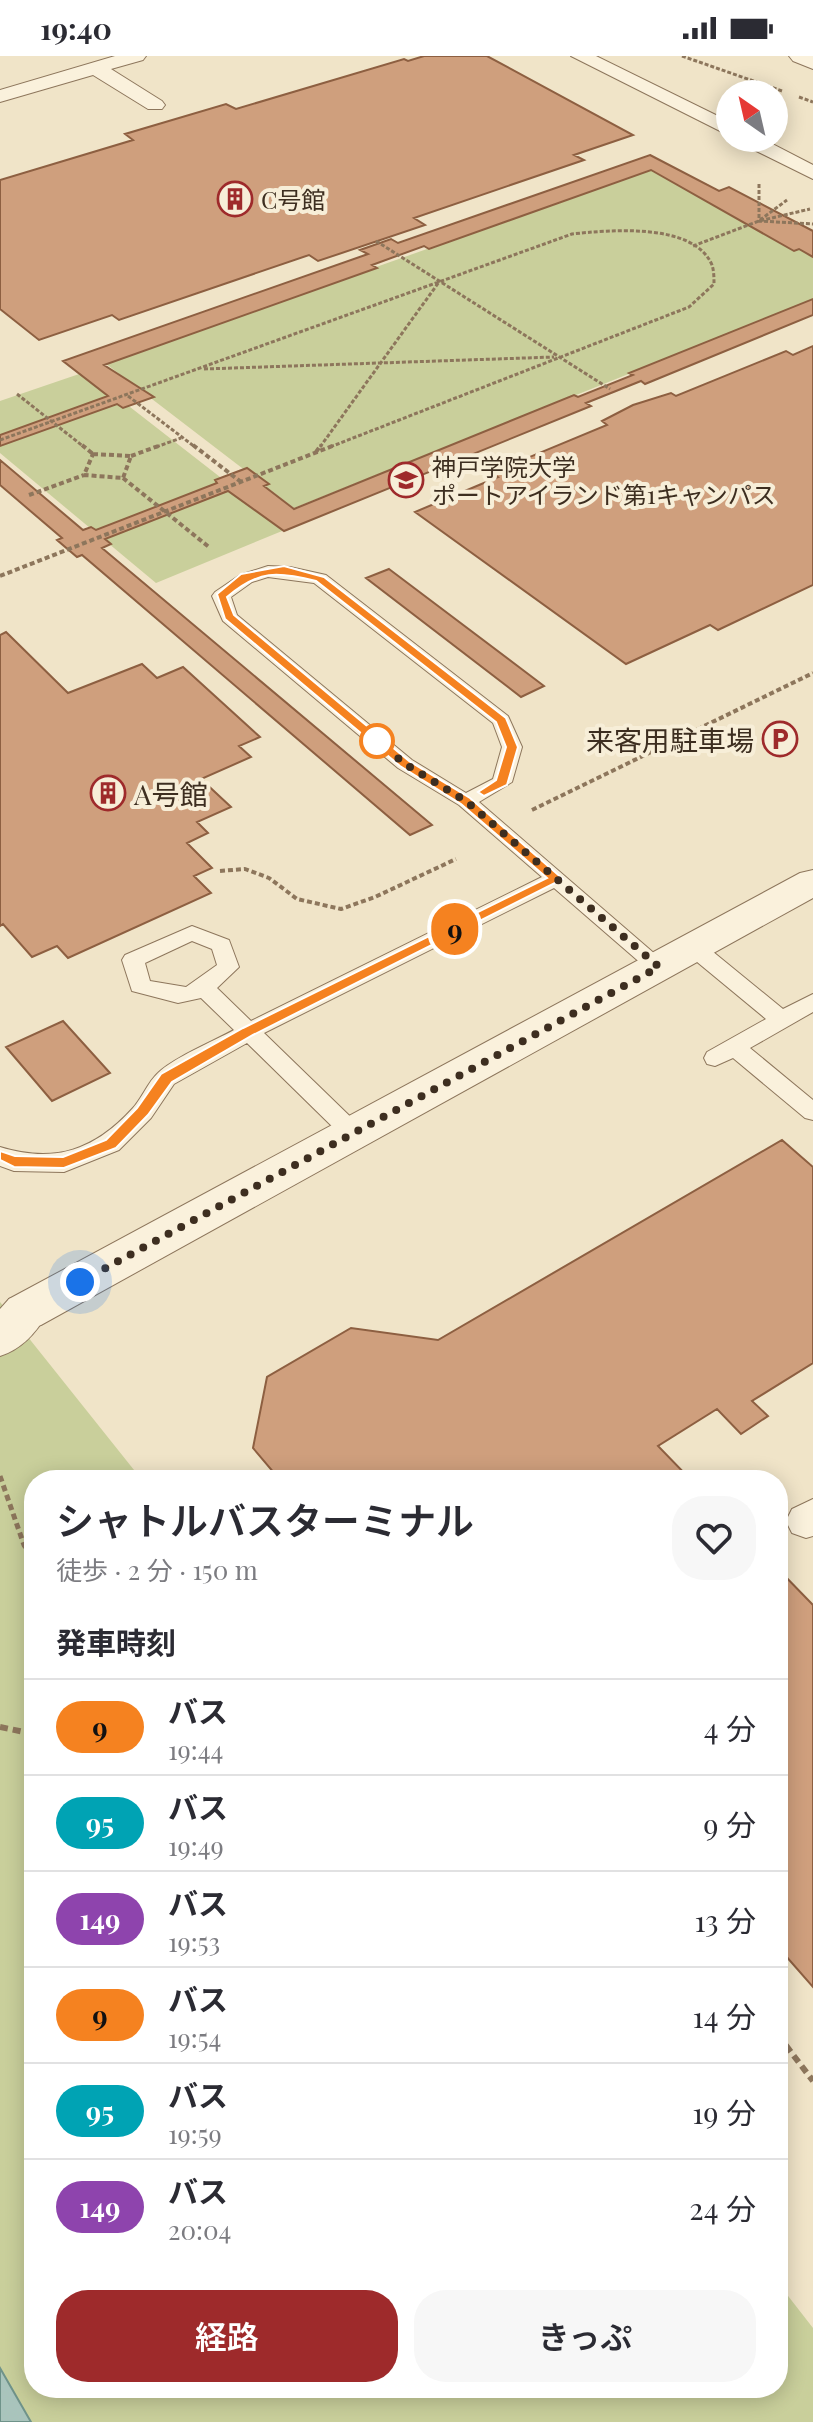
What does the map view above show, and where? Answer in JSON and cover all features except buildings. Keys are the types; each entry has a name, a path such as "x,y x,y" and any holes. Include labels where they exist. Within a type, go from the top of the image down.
{"street":[{"path":"0,96 136,56"},
{"path":"581,56 716,123"},
{"path":"801,56 813,62"},
{"path":"95,68 155,105"},
{"path":"773,152 813,173"},
{"path":"8,1322 813,882"}],"lane":[{"path":"466,801 502,782 512,747 501,720 320,579 284,569 245,576 221,596 229,617 405,764 466,801 556,879 676,957 782,1020"},
{"path":"0,1156 14,1162 64,1163 111,1144 143,1112 166,1078 248,1032 556,879"},
{"path":"205,989 353,1133"},
{"path":"813,1002 725,1053 813,1112"}],"path":[{"path":"682,56 750,80"},
{"path":"798,97 813,102"},
{"path":"753,152 759,221"},
{"path":"759,221 780,202"},
{"path":"693,246 759,221 799,212"},
{"path":"759,221 813,224"},
{"path":"0,440 572,234 614,229 656,233 693,246 712,264 714,284 689,307 0,576"},
{"path":"376,241 610,389"},
{"path":"316,453 439,281"},
{"path":"199,369 559,357"},
{"path":"17,394 93,454 131,456 182,437"},
{"path":"127,395 241,482"},
{"path":"84,475 93,454"},
{"path":"123,478 131,456"},
{"path":"29,495 84,475 123,478 209,547"},
{"path":"496,828 813,673"},
{"path":"220,871 245,869 269,878 297,899 341,909 375,897 456,859"},
{"path":"0,1476 24,1545"},
{"path":"0,1727 24,1732"},
{"path":"788,2048 813,2081"}],"green space":[{"path":"653,169 813,256 813,300 294,508 105,363"},
{"path":"85,372 287,529 156,583 0,453 0,401"},
{"path":"0,1302 134,1470 24,1470 24,2398 788,2398 788,2296 813,2328 813,2422 31,2422 0,2368"}],"water":[{"path":"0,2368 31,2422 0,2422"}],"bus line":[{"name":"9","path":"0,1156 14,1162 64,1163 111,1144 143,1112 166,1078 248,1032 556,879 466,801 405,764 229,617 221,596 245,576 284,569 320,579 501,720 512,747 502,782 484,792"}],"place":[{"name":"C号館","path":"235,199"},
{"name":"神戸学院大学 ポートアイランド第1キャンパス","path":"406,480"},
{"name":"来客用駐車場","path":"780,739"},
{"name":"A号館","path":"108,793"}],"route":[{"path":"80,1282 659,967 466,801 405,764 377,741"}]}
